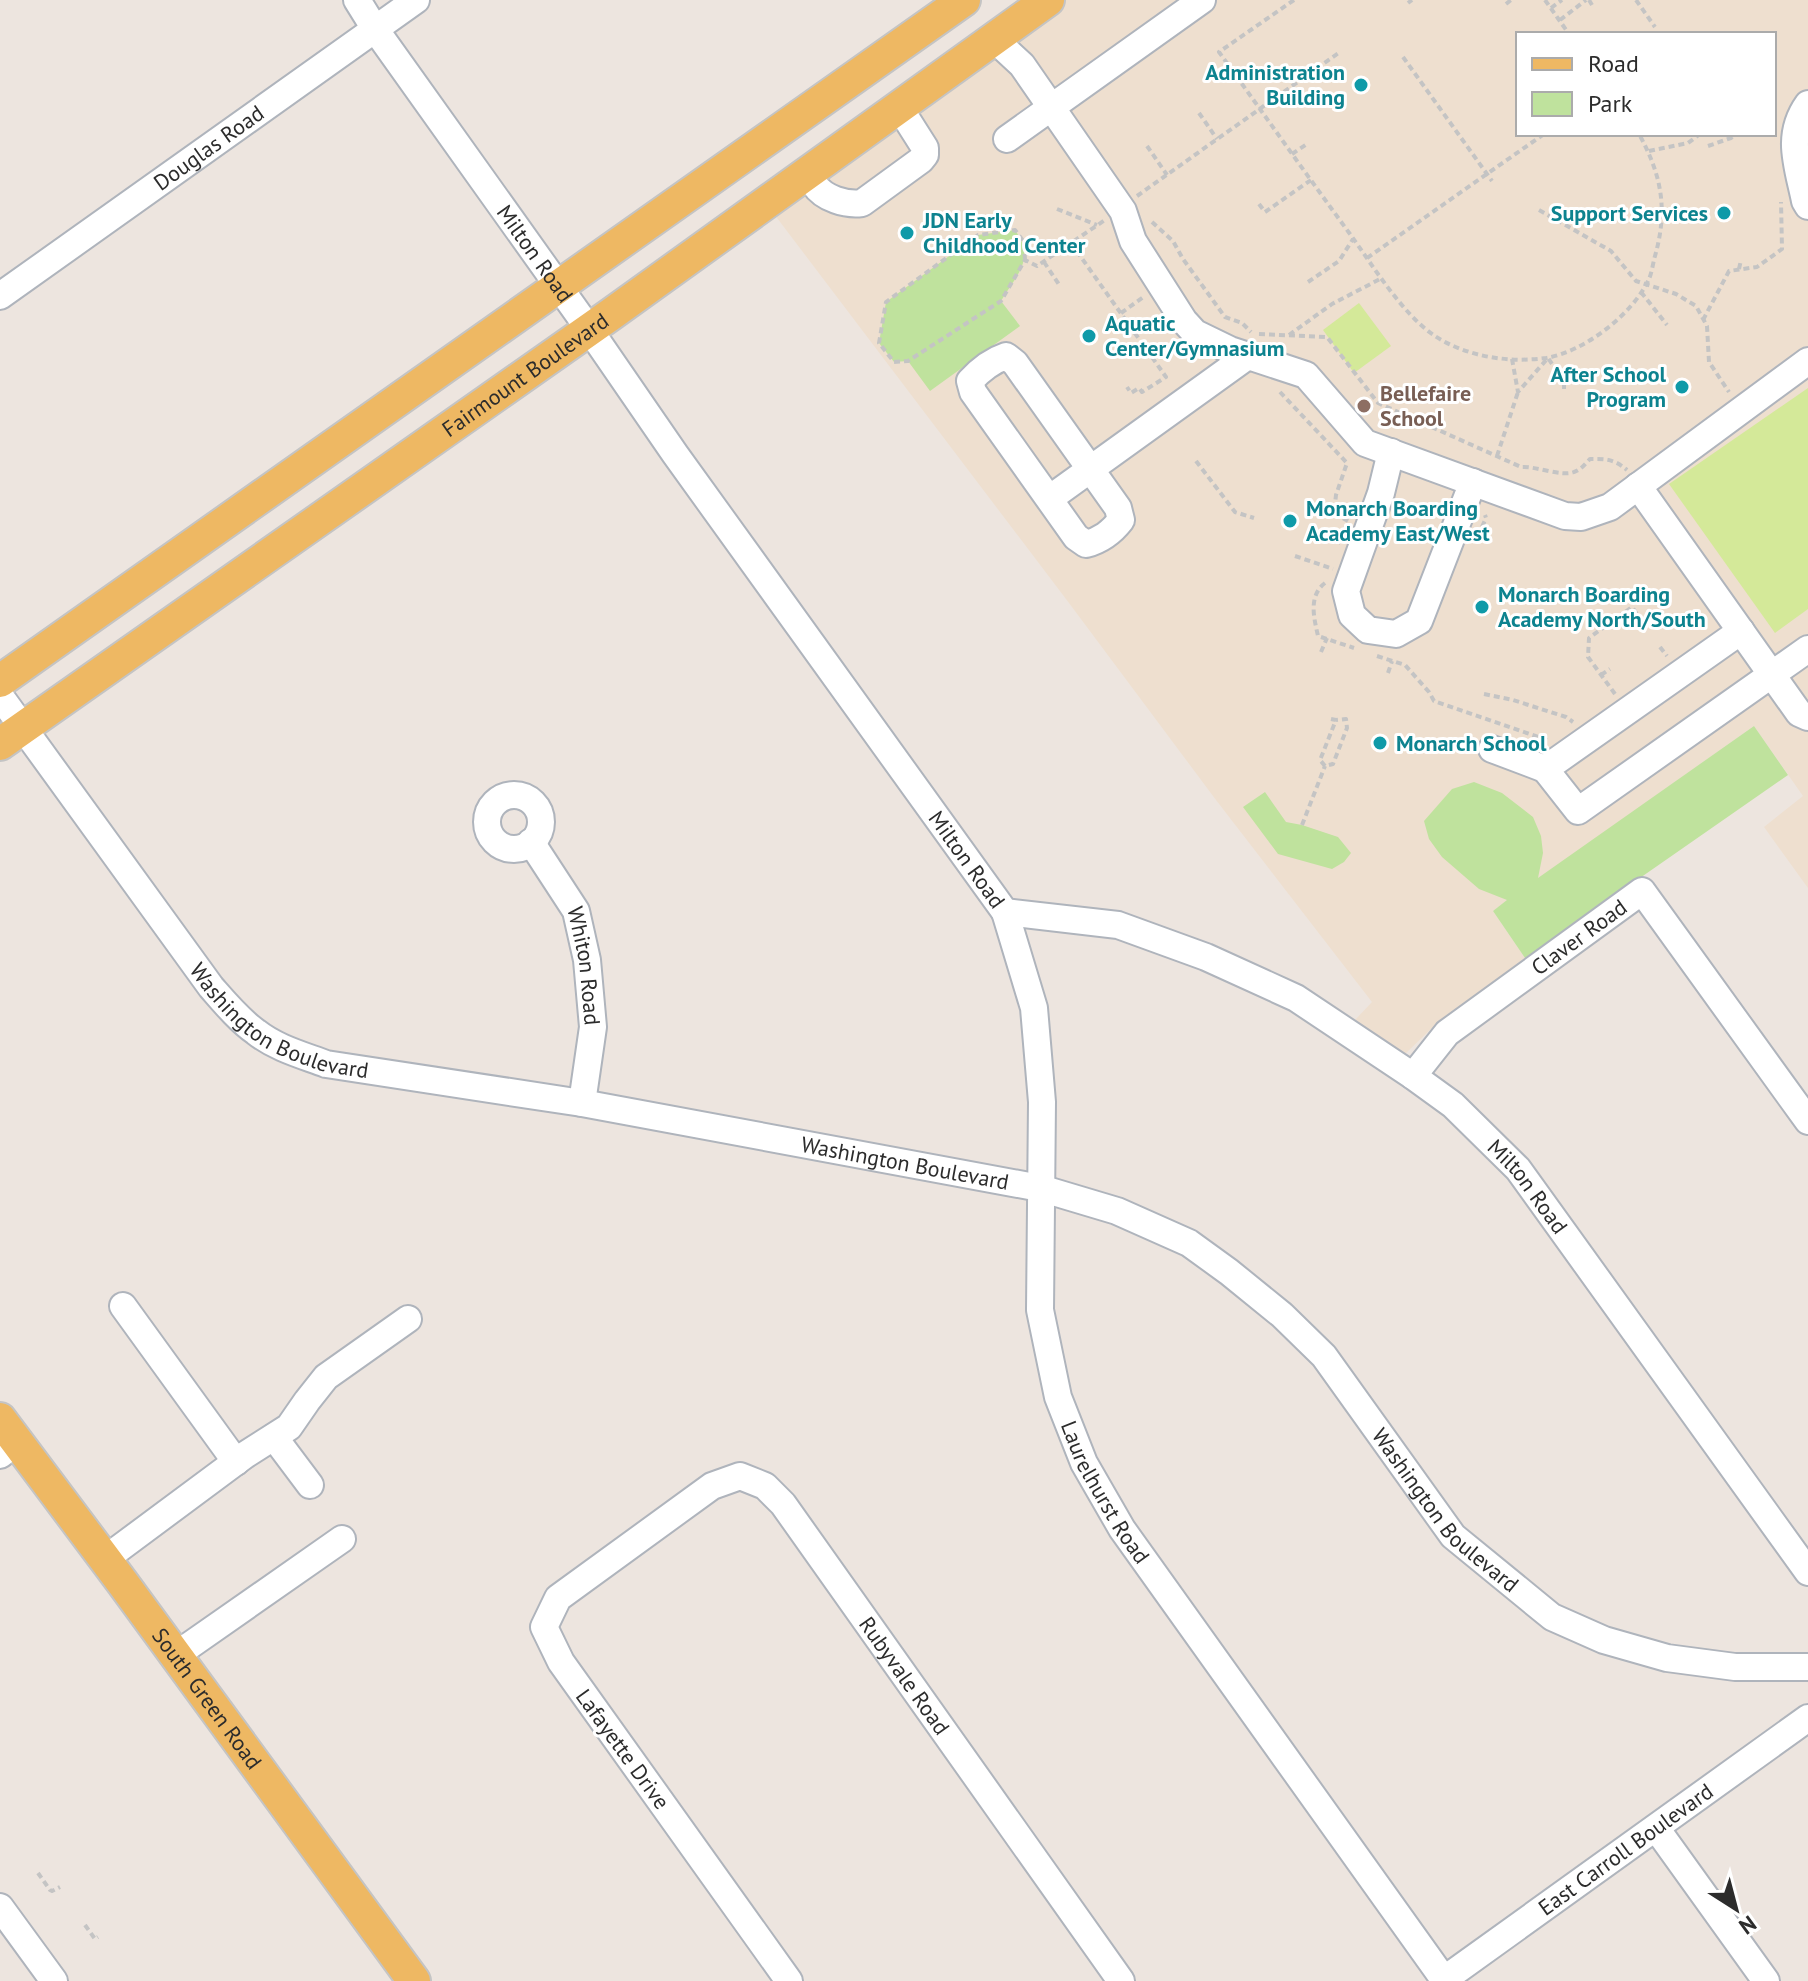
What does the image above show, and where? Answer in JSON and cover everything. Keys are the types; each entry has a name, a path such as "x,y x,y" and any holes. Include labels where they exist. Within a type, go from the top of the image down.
{"main road":[{"path":"0,681 966,0 994,39"},
{"name":"Fairmount Boulevard","path":"12,736 1048,0"},
{"name":"South Green Road","path":"6,1439 105,1559 414,1981"}],"street":[{"name":"Milton Road","path":"357,0 675,454 1005,912 1118,925 1206,957 1296,998 1453,1105 1518,1169 1808,1572"},
{"name":"Douglas Road","path":"0,296 416,0"},
{"path":"1007,139 1202,0"},
{"path":"994,39 1022,65 1123,211 1133,241 1184,321 1195,333 1230,350 1306,375 1365,443 1565,516 1581,517 1610,507 1637,475 1808,361"},
{"path":"1808,104 1793,137 1808,206"},
{"path":"810,172 815,186 829,196 853,204 862,203 910,169 925,155 925,148 899,107"},
{"path":"1049,499 1249,355"},
{"path":"1006,356 1015,363 1092,469 1118,508 1121,520 1114,530 1098,541 1086,544 1076,537 1049,499 973,392 970,381 995,359 1006,356"},
{"path":"1391,452 1381,493 1346,591 1352,615 1368,630 1396,634 1419,621 1473,482"},
{"path":"1637,475 1741,631 1799,713 1808,717"},
{"path":"1545,769 1741,631"},
{"path":"1492,749 1545,769 1578,811 1808,649"},
{"name":"Washington Boulevard","path":"0,696 12,736 211,987 257,1034 326,1064 582,1103 1040,1188 1117,1211 1189,1243 1282,1315 1324,1356 1453,1536 1552,1617 1604,1640 1667,1658 1735,1667 1808,1667"},
{"name":"Whiton Road","path":"531,842 576,911 587,960 593,1027 582,1103"},
{"name":"Claver Road","path":"1413,1076 1447,1033 1642,891 1808,1121"},
{"name":"Laurelhurst Road","path":"1005,912 1034,1008 1042,1102 1040,1310 1058,1397 1084,1463 1122,1529 1443,1981"},
{"path":"123,1306 236,1462"},
{"path":"105,1559 236,1462 289,1427 326,1377 408,1319"},
{"path":"274,1437 310,1485"},
{"name":"Rubyvale Road","path":"644,1535 712,1486 740,1476 765,1486 783,1504 1121,1981"},
{"name":"Lafayette Drive","path":"644,1535 558,1598 544,1627 561,1662 789,1981"},
{"path":"176,1655 342,1539"},
{"name":"East Carroll Boulevard","path":"1443,1981 1808,1718"},
{"path":"1656,1828 1766,1981"},
{"path":"0,1907 54,1981"}],"path":[{"path":"1294,0 1219,52 1414,319 1434,336 1463,351 1512,359 1548,358 1573,348 1619,320 1649,280 1662,233 1661,187 1649,151 1640,136"},
{"path":"1545,0 1568,32"},
{"path":"1551,8 1562,0"},
{"path":"1636,0 1655,27"},
{"path":"1559,20 1589,2"},
{"path":"1134,198 1340,52"},
{"path":"1403,57 1492,181"},
{"path":"1199,113 1217,139"},
{"path":"1367,258 1541,136"},
{"path":"1649,151 1688,143 1697,136"},
{"path":"1708,146 1733,136"},
{"path":"1292,154 1307,144"},
{"path":"1147,146 1167,175"},
{"path":"1259,204 1265,212 1311,180"},
{"path":"1703,320 1729,271 1757,267 1782,249 1778,225 1781,195"},
{"path":"1057,209 1097,225"},
{"path":"1539,210 1611,251 1636,281 1676,294 1696,306 1707,326 1709,362 1731,395"},
{"path":"1148,216 1154,226 1173,241 1225,317 1242,323 1253,334 1327,337 1378,403 1521,467 1571,474 1590,459 1610,460 1637,475"},
{"path":"1025,260 1037,266 1107,218"},
{"path":"1015,230 1024,242 1025,260 1001,301 908,361 894,362 879,343 886,302 978,235 1015,230"},
{"path":"1308,282 1339,261 1353,239"},
{"path":"1071,243 1166,377 1142,392 1139,388 1131,393 1127,387"},
{"path":"1739,269 1741,260"},
{"path":"1044,262 1060,286"},
{"path":"1287,336 1332,304 1382,278"},
{"path":"1641,292 1667,325"},
{"path":"1121,313 1148,294"},
{"path":"1497,456 1518,392 1548,358"},
{"path":"1548,358 1564,382 1564,389"},
{"path":"1512,359 1518,392"},
{"path":"1280,392 1347,463 1336,495 1334,513"},
{"path":"1196,461 1235,512 1254,518"},
{"path":"1315,505 1349,522"},
{"path":"1330,540 1343,544 1346,533"},
{"path":"1295,556 1335,570 1333,576 1318,588 1312,612 1318,636 1405,665 1434,701 1551,741"},
{"path":"1616,696 1588,657 1589,638 1632,607 1644,624"},
{"path":"1321,652 1327,638"},
{"path":"1660,647 1669,658"},
{"path":"1388,673 1392,661"},
{"path":"1601,675 1610,669"},
{"path":"1484,694 1526,704 1575,723 1580,719"},
{"path":"1333,719 1346,719 1347,728 1333,764 1325,766 1320,760 1333,719"},
{"path":"1302,825 1325,766"},
{"path":"38,1873 50,1890 60,1887"},
{"path":"85,1925 95,1939 98,1937"}],"shaded area":[{"name":"Bellefaire School","path":"1065,0 1808,0 1808,888 1764,827 1803,796 1754,726 1493,911 1525,958 1433,1027 1405,1054 1355,1020 1372,1002 771,210"}],"green space":[{"path":"1015,230 1021,240 1024,258 1001,301 1020,326 930,391 908,361 894,362 879,343 886,302 978,235"},
{"path":"1359,303 1391,346 1354,373 1323,330"},
{"path":"1808,388 1808,609 1775,633 1669,484"},
{"path":"1754,726 1788,775 1525,958 1493,911 1507,900 1479,889 1442,857 1429,839 1424,821 1452,789 1474,782 1502,793 1533,817 1541,836 1543,853 1538,878"},
{"path":"1265,792 1286,822 1338,837 1351,853 1344,862 1332,869 1278,854 1243,807"}],"place":[{"name":"Administration Building","path":"1361,85"},
{"name":"Support Services","path":"1724,213"},
{"name":"JDN Early Childhood Center","path":"907,233"},
{"name":"Aquatic Center/Gymnasium","path":"1089,336"},
{"name":"After School Program","path":"1682,387"},
{"name":"Bellefaire School","path":"1364,406"},
{"name":"Monarch Boarding Academy East/West","path":"1290,521"},
{"name":"Monarch Boarding Academy North/South","path":"1482,607"},
{"name":"Monarch School","path":"1380,743"}]}
